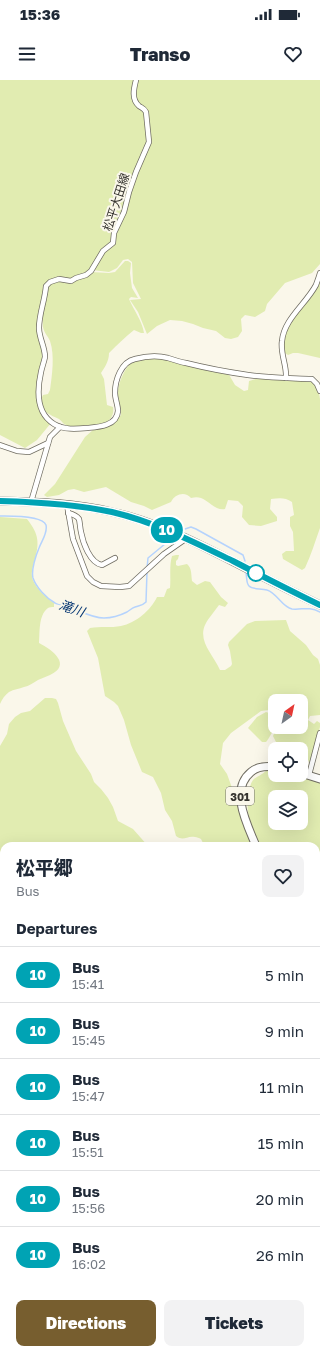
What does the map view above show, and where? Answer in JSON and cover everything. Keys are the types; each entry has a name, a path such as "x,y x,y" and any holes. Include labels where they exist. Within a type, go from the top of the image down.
{"highway":[{"path":"0,501 67,505 113,512 156,525 187,538 320,605"},
{"name":"301","path":"254,842 243,812 240,789 245,777 254,769 268,766"},
{"path":"309,775 320,778"}],"street":[{"name":"松平大田線","path":"60,427 52,423 46,416 39,401 41,371 45,358 39,327 46,286 50,282 58,279 71,281 86,275 103,251 113,243 114,233 124,212 129,192 149,142 145,110 137,104 134,98 136,80"},
{"path":"286,378 282,343 283,336 297,310 316,285 320,274"},
{"path":"32,502 50,436 60,427 77,429 100,427 112,422 118,411 115,393 117,378 124,366 133,359 149,356 162,357 183,363 248,375 312,379 317,384 320,391"},
{"path":"0,445 17,451 29,452 48,443"},
{"path":"67,505 73,539 87,576 93,582 101,586 129,586 164,554 187,538"},
{"path":"68,513 73,514 78,519 89,554 97,564 102,565 115,558"},
{"path":"309,775 320,733"}],"green space":[{"path":"0,80 135,80 133,96 144,110 148,142 113,240 90,270 72,279 49,281 37,323 43,355 38,404 51,423 37,440 25,448 0,435"},
{"path":"136,80 320,80 320,264 312,273 285,283 267,304 265,311 255,317 245,315 241,319 242,331 238,337 231,339 225,338 216,331 182,321 170,320 157,326 147,334 138,312 130,300 141,299 133,283 132,262 128,259 123,260 117,268 109,272 92,270 101,256 112,245 129,192 150,143 147,117 135,98"},
{"path":"125,261 131,263 130,273 132,288 138,298 131,297 129,299 140,320 144,333 134,330 121,341 109,353 108,361 101,373 104,379 107,405 113,407 113,414 110,420 101,425 68,426 59,419 47,413 41,404 43,395 48,394 50,390 53,366 52,347 43,327 43,311 48,285 58,280 71,281 91,272 115,272"},
{"path":"320,276 320,358 298,353 288,355 285,353 283,344 286,331"},
{"path":"159,358 228,373 235,385 244,391 248,390 249,381 259,378 312,380 314,382 318,389 320,399 320,528 305,568 302,570 283,559 282,554 286,551 294,551 293,532 290,526 290,517 294,515 292,502 287,499 271,499 270,509 277,517 277,521 261,526 249,525 242,517 243,506 238,501 228,500 225,509 219,509 204,499 196,497 191,498 180,494 171,502 152,510 131,502 106,487 84,492 74,489 68,490 59,495 47,497 44,495 55,484 85,437 94,429 112,423 121,415 118,391 124,373 132,361"},
{"path":"0,517 27,519 36,534 38,544 32,570 33,581 44,595 54,603 54,607 48,608 45,611 41,620 39,643 50,650 58,658 60,667 50,675 28,686 9,692 0,704"},
{"path":"179,555 176,565 187,564 189,566 192,581 197,585 205,581 210,582 221,597 228,603 225,607 219,605 205,625 203,632 206,645 220,670 225,670 232,664 228,645 229,642 247,624 255,621 286,620 290,631 306,645 318,659 320,665 320,715 310,716 308,720 308,694 268,694 268,710 261,711 231,733 223,743 220,764 227,774 252,842 202,842 201,839 196,837 179,838 176,836 172,821 165,810 161,793 153,777 142,772 118,706 105,696 98,658 87,631 90,628 117,627 137,619 151,607 157,597 164,597 167,589 170,588 172,556"},
{"path":"45,698 56,699 63,721 76,751 91,774 94,782 108,798 118,821 133,829 144,842 0,842 0,746 7,734 9,724 15,717 21,713 30,711"},
{"path":"266,712 268,713 268,734 271,734 266,742 262,742 248,728 257,717"},
{"path":"308,720 314,724 317,721 320,723 310,764 308,760 308,742 276,742 273,736 274,734 308,734"},
{"path":"268,771 268,782 308,782 308,779 320,783 320,842 257,842 247,806 252,782"}],"waterway":[{"name":"滝川","path":"0,516 18,516 39,519 46,525 45,534 34,563 33,578 39,589 56,604 67,606 99,618 119,615 146,602 147,572"},
{"name":"滝川","path":"185,529 191,527 196,529 243,555 245,561"},
{"name":"滝川","path":"147,568 148,558 171,539"},
{"name":"滝川","path":"246,573 249,586 253,588 265,589 271,592 288,608 309,609 320,612"}],"bus line":[{"name":"10","path":"0,501 32,502 84,507 113,512 156,525 187,538 320,605"}]}
